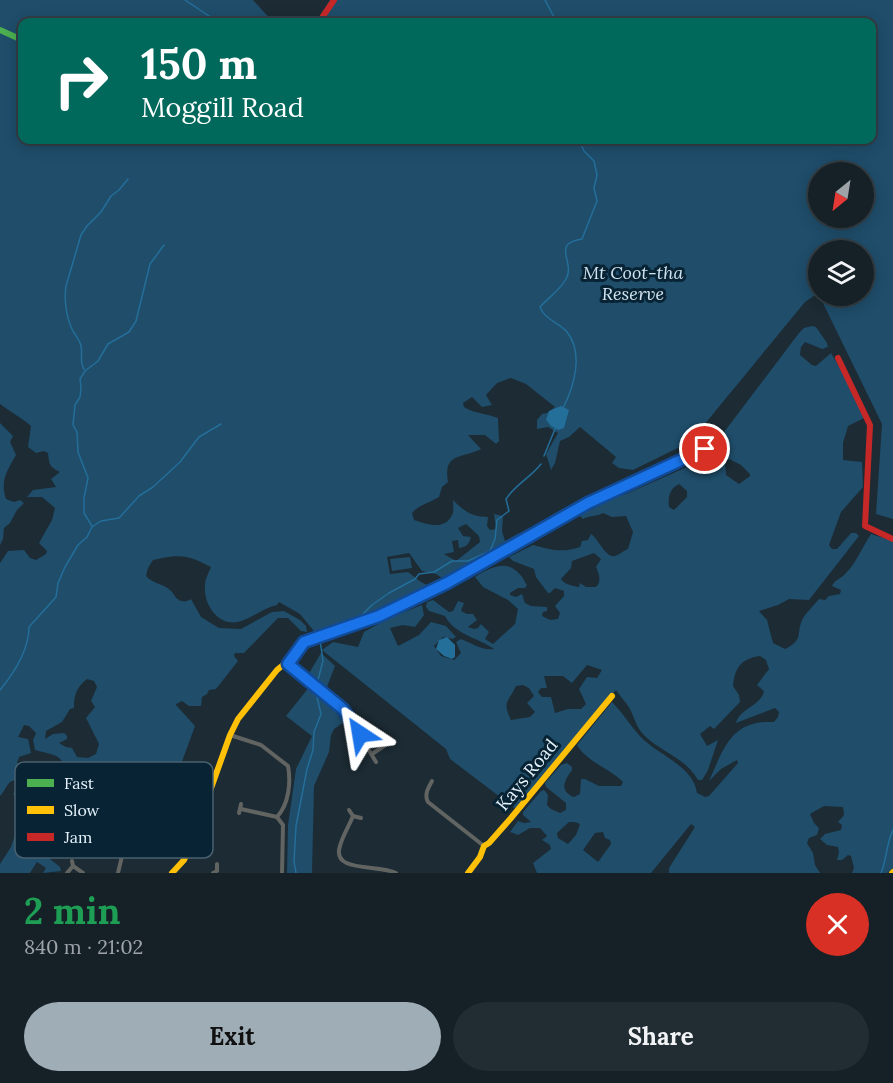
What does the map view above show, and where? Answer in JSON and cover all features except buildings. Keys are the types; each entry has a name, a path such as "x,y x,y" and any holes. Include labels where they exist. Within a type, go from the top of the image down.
{"street":[{"path":"322,18 334,0"},
{"path":"0,30 18,38"},
{"path":"838,358 870,425 865,526 893,539"},
{"path":"213,783 238,718 277,670 288,664 304,642 379,616 447,583 588,503 705,449"},
{"path":"288,664 343,709 376,762"},
{"name":"Kays Road","path":"468,873 480,857 484,846 511,818 612,696"},
{"path":"230,735 261,745 288,766 286,806 277,817"},
{"path":"372,754 390,742"},
{"path":"432,781 427,791 428,802 484,846"},
{"path":"240,809 277,817 283,825 282,873"},
{"path":"349,810 353,816 361,818"},
{"path":"353,816 340,845 339,855 342,864 346,869 353,871 380,869 396,873"},
{"path":"118,873 121,858"},
{"path":"172,873 185,858"},
{"path":"67,873 72,863 83,873"},
{"path":"217,864 217,872"}],"green space":[{"name":"Mt Coot-tha Reserve","path":"0,0 253,0 269,18 18,18 18,144 876,144 876,18 319,18 330,0 893,0 893,519 876,514 882,424 824,306 874,306 874,240 808,240 808,300 690,442 633,470 619,468 612,463 616,457 580,427 569,437 560,441 551,470 546,454 558,433 548,427 537,429 537,420 542,414 555,407 526,384 511,378 497,383 486,395 492,405 482,407 472,397 463,403 468,409 498,418 499,441 496,444 485,435 468,435 481,449 451,461 447,472 448,482 442,487 439,497 415,510 412,513 414,520 435,525 445,523 453,514 453,500 469,513 488,517 487,526 490,530 496,529 494,514 503,516 502,531 505,541 519,533 524,535 445,580 436,574 422,571 409,553 387,557 390,574 408,572 429,586 415,598 317,635 300,614 279,602 243,621 224,620 213,612 206,599 205,583 211,567 183,556 153,560 146,576 168,589 180,600 191,599 201,617 219,628 241,629 272,612 284,611 300,620 306,626 307,632 301,631 288,618 278,618 244,653 235,653 234,656 238,661 216,689 209,690 202,697 201,706 189,706 182,701 176,704 195,726 182,762 62,762 54,755 35,750 33,740 36,733 29,726 24,725 18,737 28,739 31,753 19,757 17,762 15,762 15,780 10,782 0,796 0,563 8,551 24,550 30,558 36,560 46,554 47,551 39,543 52,520 55,508 42,497 27,497 33,490 56,487 51,479 60,472 51,465 48,453 44,451 36,453 28,447 31,426 0,404","holes":["466,524 479,536 480,542 456,561 444,554 454,552 452,541 458,540 459,548 469,542 471,537 463,536 458,528","87,679 94,681 97,687 91,701 95,707 86,718 99,744 96,754 88,758 77,757 72,748 59,743 67,739 64,733 53,734 45,739 46,731 62,722 70,709 74,708 74,699 80,686"]},
{"path":"816,327 828,347 822,349 805,342 801,347 800,355 816,366 831,353 847,380 864,418 848,426 843,443 843,460 862,462 863,487 841,512 829,545 832,549 837,549 851,533 859,536 809,600 789,599 759,611 767,620 773,643 785,649 795,642 803,618 819,599 825,600 829,596 840,594 841,590 832,586 850,569 871,534 893,541 893,868 887,873 852,873 854,868 851,856 837,860 838,847 827,845 820,839 825,834 841,830 842,825 838,822 844,815 843,807 824,806 810,814 819,828 817,835 809,838 807,843 820,873 669,873 669,868 695,827 691,824 651,873 537,873 533,863 551,849 550,845 542,840 547,836 540,828 530,828 518,835 510,832 518,821 531,822 523,815 523,812 541,791 544,790 548,795 547,805 551,809 560,813 566,810 566,803 546,787 545,783 561,765 567,763 572,767 564,785 566,792 574,797 580,794 581,779 599,786 621,786 623,782 586,756 577,745 612,702 645,741 690,776 697,793 705,797 709,796 738,763 737,760 721,769 709,781 731,738 748,726 774,722 778,717 779,712 775,708 736,723 738,718 762,696 764,691 757,685 769,669 766,660 760,656 748,659 740,665 735,674 733,686 739,695 740,702 714,729 710,726 700,734 707,746 718,740 708,770 702,780 698,780 681,761 644,735 616,690 516,809 450,759 446,749 322,650 333,642 358,647 364,632 387,619 422,605 424,615 415,627 403,625 390,628 398,646 419,635 431,622 446,626 456,637 453,639 443,637 434,646 441,656 454,660 461,653 456,642 461,639 481,648 494,649 461,632 445,616 429,611 426,607 427,602 433,600 449,612 453,611 458,601 464,603 461,611 473,614 477,620 468,627 474,629 481,624 489,632 485,639 493,644 515,624 518,609 508,600 483,587 475,577 499,566 517,571 527,585 525,588 518,588 510,595 516,597 522,594 525,603 531,606 547,607 547,611 543,612 542,616 550,620 558,619 560,613 555,606 564,596 564,591 555,588 548,593 536,577 534,569 513,561 509,557 533,545 557,550 574,549 580,547 582,541 588,540 591,534 612,556 628,549 633,532 626,516 612,517 603,513 583,519 578,514 714,455 712,448 804,328","holes":["729,459 741,465 750,476 739,484 726,475 725,462","679,484 687,491 687,497 674,510 669,507 673,488","594,553 601,559 596,567 599,577 598,585 586,587 580,583 579,587 564,582 561,579 571,568 572,561","587,665 602,670 597,678 587,677 579,689 586,704 581,709 568,709 555,713 551,697 542,697 538,692 541,688 547,688 544,676 563,676 572,683","523,685 529,688 534,696 527,703 535,712 530,717 511,720 507,705 516,686","569,822 580,824 576,835 568,844 558,838 557,833","603,832 605,838 610,840 611,844 598,862 583,850 595,833"]},
{"path":"0,423 13,436 10,442 16,455 7,471 4,493 6,499 14,502 20,500 24,503 4,528 0,545"},
{"path":"410,557 412,568 392,571 390,559"},
{"path":"321,653 335,666 325,692 329,702 349,719 334,729 329,752 314,786 312,873 287,873 288,825 296,769 312,736 286,716 310,686 308,675"},
{"name":"Mt Coot-tha Reserve","path":"15,835 15,858 49,858 60,867 61,871 43,873 46,868 37,862 30,873 0,873 0,864 11,847"}],"shaded area":[{"path":"561,406 569,410 564,428 558,430 546,420 549,411"},
{"path":"447,637 455,645 455,657 452,659 436,649 439,640"}],"waterway":[{"path":"185,0 212,18"},
{"path":"545,0 554,18"},
{"path":"563,408 574,380 575,350 567,332 545,315 540,307 564,283 568,273 567,245 582,239 597,201 594,188 597,175 594,161 584,151 581,144"},
{"path":"84,369 80,344 67,313 66,286 81,235 101,212 111,196 128,179"},
{"path":"92,526 84,513 88,478 78,452 77,432 73,425 75,405 80,397 80,379 85,371 98,361 108,344 129,332 136,321 150,264 164,245"},
{"path":"0,690 20,661 29,627 56,597 58,583 65,567 92,527 101,521 119,518 139,496 153,487 180,462 199,437 221,424"},
{"path":"544,456 555,429"},
{"path":"340,626 359,618 372,605 415,579 419,574 434,572 452,561 468,561 490,551 495,539 497,520 509,511 506,499 541,464"},
{"path":"318,680 323,661 320,640"},
{"path":"296,873 294,861 296,826 313,750 314,732 321,714 317,697"},
{"path":"881,873 893,830"}],"traffic: fast":[{"path":"0,30 18,38"}],"traffic: slow":[{"path":"213,783 238,719 277,670 283,665 288,665 304,642 379,616 402,605"},
{"path":"468,873 480,857 484,846 511,818 612,696"},
{"path":"172,873 185,858"}],"traffic: jam":[{"path":"322,18 334,0"},
{"path":"838,358 870,425 865,526 893,539"},
{"path":"402,605 447,583 588,503 705,449"}],"route":[{"path":"360,734 343,709 288,664 304,642 379,616 447,583 588,503 705,449"}]}
